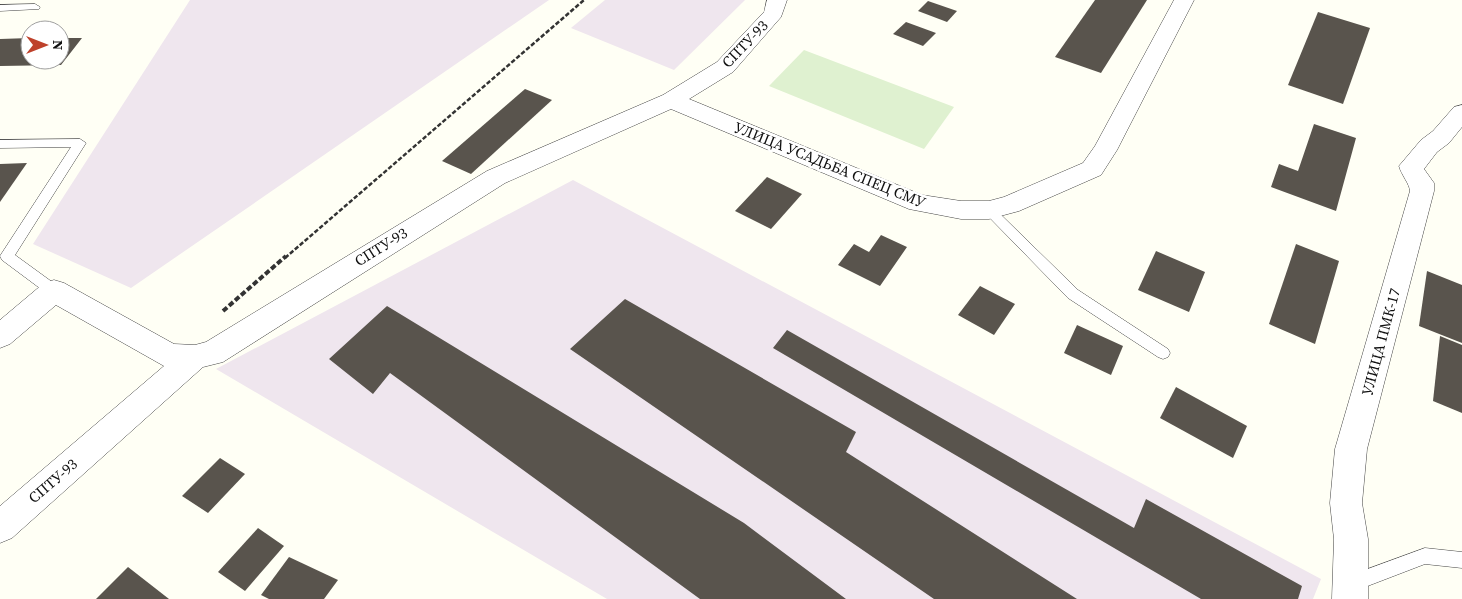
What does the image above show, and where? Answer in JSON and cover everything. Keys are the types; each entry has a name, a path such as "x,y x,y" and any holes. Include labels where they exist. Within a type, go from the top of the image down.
{"street":[{"name":"СПТУ-93","path":"0,527 195,357 213,353 496,177 671,100 725,67 774,13 776,0"},
{"name":"УЛИЦА УСАДЬБА СПЕЦ СМУ","path":"671,100 918,203 961,210 989,210 1010,205 1092,169 1106,150 1184,0"},
{"name":"УЛИЦА ПМК-17","path":"1351,591 1352,539 1346,503 1348,469 1351,450 1422,191 1422,183 1414,176 1411,166 1417,162 1429,146 1441,137 1462,112"},
{"path":"0,336 54,291 170,356 195,357"}],"lane":[{"path":"0,8 35,7"},
{"path":"0,144 80,143 7,256 54,291"},
{"path":"989,210 1073,294 1163,353"},
{"path":"1351,591 1425,556 1462,560"}],"path":[{"path":"218,315 584,0"}],"shaded area":[{"path":"190,0 549,0 131,288 33,244"},
{"path":"605,0 745,0 674,70 571,28"},
{"path":"573,180 1321,579 1313,599 607,599 216,369"}],"green space":[{"path":"804,50 954,107 924,149 769,86"}],"building":[{"path":"1095,0 1147,0 1101,73 1055,57"},
{"path":"928,1 957,11 947,22 918,11"},
{"path":"1318,12 1370,28 1343,104 1288,85"},
{"path":"906,22 936,33 923,46 893,34"},
{"path":"20,38 20,66 0,66 0,39"},
{"path":"70,38 82,38 70,53"},
{"path":"525,89 552,100 471,174 442,161"},
{"path":"1314,124 1356,138 1336,211 1271,187 1279,164 1298,171"},
{"path":"27,163 0,202 0,164"},
{"path":"767,177 802,194 771,229 735,211"},
{"path":"881,235 907,247 880,286 838,265 854,244 869,252"},
{"path":"1296,244 1339,261 1315,344 1269,324"},
{"path":"1156,251 1205,272 1189,312 1138,290"},
{"path":"1427,271 1462,285 1462,343 1419,326"},
{"path":"980,286 1015,304 994,335 958,315"},
{"path":"625,299 856,432 846,452 1077,599 934,599 570,349"},
{"path":"387,306 744,523 846,599 700,599 390,373 373,394 329,359"},
{"path":"1077,325 1123,346 1111,375 1064,353"},
{"path":"787,330 1134,528 1146,499 1302,586 1298,599 1201,599 773,348"},
{"path":"1440,336 1462,345 1462,413 1433,401"},
{"path":"1176,387 1247,426 1233,458 1160,418"},
{"path":"220,458 245,474 208,513 182,496"},
{"path":"258,528 284,546 245,591 218,572"},
{"path":"289,557 338,580 324,599 269,599 261,595"},
{"path":"128,567 169,599 96,599"}]}
